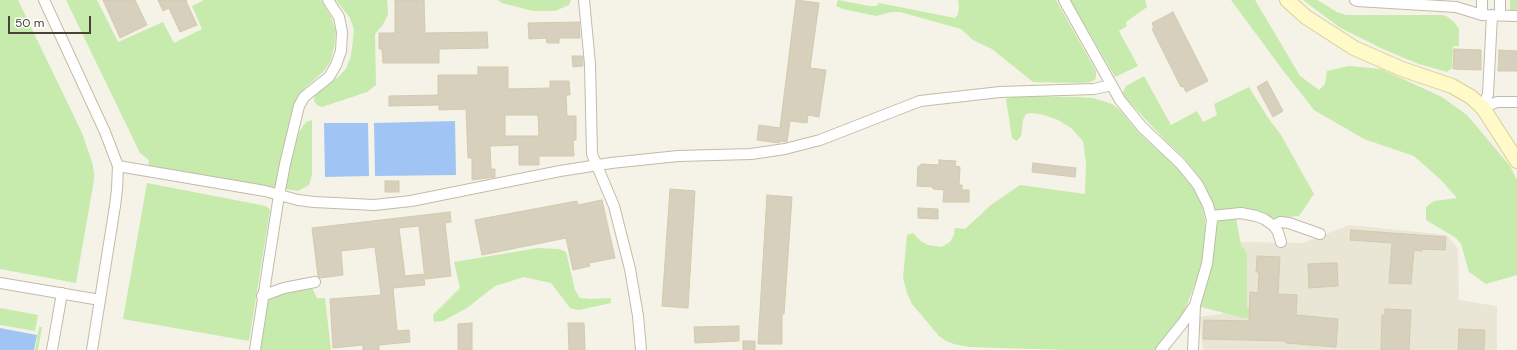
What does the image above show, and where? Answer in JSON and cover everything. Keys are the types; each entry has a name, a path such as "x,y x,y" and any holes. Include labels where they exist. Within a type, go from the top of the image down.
{"street":[{"path":"44,0 105,132 118,166 117,189 92,350"},
{"path":"255,350 262,296 279,196 299,106 304,97 329,77 341,52 342,32 339,17 328,0"},
{"path":"584,0 590,64 592,154 614,206 630,269 638,316 641,350"},
{"path":"1064,0 1120,100 1142,127 1181,164 1198,185 1208,205 1212,220 1207,264 1195,305 1193,350"},
{"path":"1287,0 1306,17 1354,48 1402,69 1452,86 1470,97 1483,108 1517,161"},
{"path":"1354,0 1456,7 1491,15 1517,16"},
{"path":"1482,0 1491,15"},
{"path":"1483,108 1488,94 1491,15 1500,0"},
{"path":"118,166 264,191 279,196 314,202 374,205 411,201 560,171 596,166 678,156 751,154 785,150 820,140 920,101 1000,92 1094,89 1112,85"},
{"path":"1488,94 1497,102"},
{"path":"1483,108 1497,102 1517,102"},
{"path":"1211,216 1248,214 1264,219 1274,226 1278,232 1281,242"},
{"path":"1274,226 1280,222 1289,223 1320,234"},
{"path":"262,296 284,288 315,282"},
{"path":"0,283 100,300"},
{"path":"52,350 62,293"},
{"path":"1161,350 1195,305"}],"shaded area":[{"path":"1349,225 1447,235 1458,249 1459,300 1497,306 1497,350 1203,350 1199,317 1242,311 1237,242 1303,243"}],"green space":[{"path":"0,0 18,0 82,133 92,162 94,180 76,283 0,269"},
{"path":"66,0 97,0 118,42 163,22 174,43 202,29 192,6 204,0 321,0 331,17 336,31 334,48 330,62 323,72 297,97 276,188 148,166 149,160 140,153"},
{"path":"336,0 387,0 388,15 382,26 375,34 376,85 367,92 322,107 317,105 314,101 315,94 338,77 346,69 351,56 354,30 350,18"},
{"path":"498,0 571,0 569,5 555,11 533,11 502,3"},
{"path":"838,0 869,6 877,6 879,3 955,18 958,14 958,0 1056,0 1096,71 1096,77 1095,80 1090,82 1081,83 1033,82 992,49 973,40 961,29 900,12 891,12 876,16 843,9 836,6"},
{"path":"1070,0 1145,0 1147,7 1126,22 1127,26 1119,31 1138,66 1115,77"},
{"path":"1231,0 1255,0 1300,76 1319,90 1325,84 1327,71 1349,66 1381,69 1442,97 1467,115 1510,166 1517,180 1517,275 1486,284 1469,272 1461,244 1456,238 1426,220 1426,207 1434,201 1457,198 1441,180 1414,156 1364,139 1314,110"},
{"path":"1303,0 1317,0 1337,12 1346,15 1443,15 1448,17 1459,29 1459,46 1453,46 1452,68 1447,72 1419,64 1385,50 1339,27"},
{"path":"1510,0 1517,0 1517,11 1514,12 1510,10"},
{"path":"1144,76 1171,125 1197,111 1203,122 1217,115 1214,104 1249,87 1268,118 1281,135 1314,194 1299,216 1275,218 1215,211 1204,183 1185,159 1123,95 1126,86"},
{"path":"1013,96 1093,98 1112,104 1119,109 1137,131 1176,167 1193,188 1202,205 1205,219 1206,237 1202,264 1187,305 1178,322 1154,350 1066,350 969,347 954,344 939,336 912,304 903,278 907,235 913,233 922,242 928,245 942,247 950,242 954,235 955,228 965,229 991,205 1020,185 1085,194 1086,163 1083,141 1071,128 1058,120 1032,113 1026,114 1023,120 1021,136 1017,141 1012,138 1006,99"},
{"path":"312,120 312,175 309,185 298,191 285,189 289,166 299,132 306,122"},
{"path":"147,183 266,206 270,210 249,341 123,319"},
{"path":"1221,218 1236,218 1241,245 1247,253 1247,308 1279,310 1278,318 1244,318 1201,307 1201,300 1214,249 1217,223"},
{"path":"538,248 559,249 566,252 575,290 580,298 609,298 611,299 611,303 579,310 570,308 551,283 524,277 495,286 467,308 443,321 434,322 433,315 460,288 454,262"},
{"path":"312,288 317,298 325,298 331,350 260,350 267,302 269,298 285,293"},
{"path":"0,308 38,315 35,331 0,325"},
{"path":"39,327 42,327 38,350 35,350"}],"water":[{"path":"455,121 456,175 375,176 374,123"},
{"path":"324,123 368,123 369,176 325,177"},
{"path":"0,328 37,335 34,350 0,350"}],"building":[{"path":"103,0 135,0 147,25 120,38"},
{"path":"158,0 187,0 186,1 197,25 180,32 169,8 163,11"},
{"path":"395,0 424,0 425,33 487,32 488,48 439,49 439,63 383,63 382,49 379,49 379,33 395,33"},
{"path":"796,0 819,3 810,68 826,70 819,117 808,115 807,123 790,121 787,142 781,141 779,143 757,140 759,125 780,128"},
{"path":"1173,12 1208,81 1186,92 1183,86 1181,87 1152,29 1154,28 1152,23"},
{"path":"579,22 580,38 559,38 559,43 547,43 546,38 529,39 528,23"},
{"path":"1454,49 1481,50 1481,70 1453,69"},
{"path":"1499,50 1517,51 1517,71 1498,71"},
{"path":"572,56 583,56 583,66 573,67"},
{"path":"478,67 508,67 508,89 550,88 550,81 569,81 570,95 566,95 567,116 576,116 576,140 573,140 574,156 539,156 539,165 519,165 519,145 490,146 491,169 495,169 495,177 472,180 472,158 468,158 466,109 439,110 439,105 389,106 389,96 438,95 438,75 478,75","holes":["505,115 538,115 539,136 505,136"]},
{"path":"1267,81 1283,111 1273,117 1257,87"},
{"path":"939,160 956,161 955,166 960,167 959,185 962,185 962,190 969,190 969,202 943,202 944,190 933,189 933,187 917,186 918,166 921,166 921,164 939,165"},
{"path":"1033,163 1076,168 1075,177 1032,172"},
{"path":"385,181 399,181 399,192 385,192"},
{"path":"670,189 695,191 688,308 662,306"},
{"path":"767,195 792,197 784,314 782,314 782,344 758,344"},
{"path":"602,200 615,258 589,263 590,266 573,270 566,238 482,255 475,220 577,201 578,205"},
{"path":"918,208 938,209 938,219 918,218"},
{"path":"450,212 451,222 445,223 451,276 425,279 419,226 399,228 405,276 423,274 425,285 393,288 397,331 409,330 410,342 379,345 379,350 363,350 363,345 333,348 330,299 381,295 375,247 341,251 343,275 320,278 318,276 312,228"},
{"path":"1351,230 1446,237 1445,250 1414,250 1411,284 1389,283 1392,243 1350,240"},
{"path":"1257,256 1280,257 1278,294 1297,295 1296,315 1338,319 1336,347 1286,343 1286,341 1203,339 1204,320 1249,321 1250,292 1258,293 1259,272 1256,272"},
{"path":"1337,263 1338,286 1309,288 1308,264"},
{"path":"1385,309 1411,310 1409,350 1381,350 1382,315 1385,315"},
{"path":"472,323 472,350 458,350 458,324"},
{"path":"568,323 584,323 585,350 569,350"},
{"path":"739,326 739,341 695,343 694,327"},
{"path":"1459,329 1485,330 1484,350 1458,350"},
{"path":"743,341 755,341 755,350 743,350"}]}
